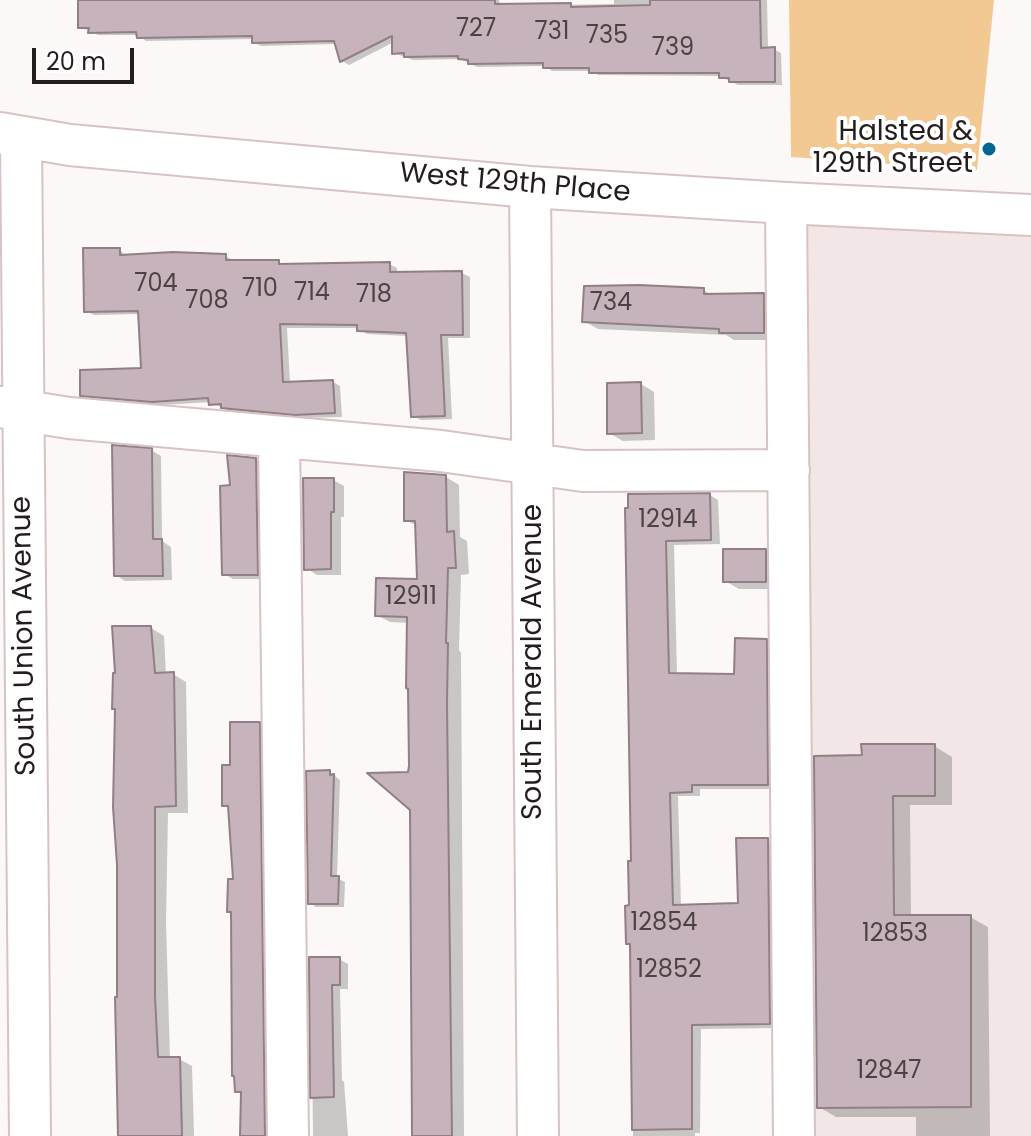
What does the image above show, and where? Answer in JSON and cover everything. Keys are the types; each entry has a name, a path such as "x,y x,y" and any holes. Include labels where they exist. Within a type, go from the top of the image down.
{"street":[{"name":"West 129th Place","path":"10,135 70,145 530,187 1031,215"},
{"name":"South Union Avenue","path":"10,135 12,409 30,1136"},
{"name":"South Emerald Avenue","path":"530,187 538,1136"},
{"path":"786,203 794,1136"},
{"path":"12,409 441,451 583,471 789,470"},
{"path":"279,437 288,1136"}],"shaded area":[{"path":"789,0 994,0 977,170 791,157"},
{"path":"791,207 1031,222 1031,1136 798,1136"}],"building":[{"path":"78,0 495,0 495,4 571,3 571,7 650,5 650,0 760,0 761,48 775,47 775,82 729,82 729,78 719,78 719,73 589,73 589,68 543,68 543,63 468,64 468,60 458,59 458,56 404,57 404,53 392,54 392,36 340,62 334,41 252,43 252,36 137,38 136,32 88,33 89,28 78,28"},
{"path":"83,248 120,248 120,255 173,252 226,254 226,260 279,260 279,264 390,262 390,272 462,271 463,335 441,335 445,416 411,417 406,333 357,331 357,325 280,324 283,382 333,380 335,413 294,415 221,408 221,404 209,405 208,398 152,402 80,396 80,370 141,368 138,311 84,312"},
{"path":"584,286 704,288 704,294 764,293 764,333 719,333 719,329 582,322"},
{"path":"641,382 642,433 607,434 607,383"},
{"path":"112,445 152,448 153,539 162,539 163,576 114,576"},
{"path":"227,455 256,458 258,575 222,575 220,486 230,485"},
{"path":"404,472 446,475 447,532 454,531 456,568 448,568 446,643 452,1136 412,1136 410,810 367,773 408,772 409,766 407,617 375,616 376,578 417,579 415,521 404,521"},
{"path":"303,478 334,478 331,569 304,570"},
{"path":"710,493 711,540 666,541 669,673 734,674 735,638 767,639 768,785 692,785 692,792 670,793 673,905 738,903 736,838 768,838 770,1024 692,1025 692,1129 632,1130 630,944 626,944 625,906 629,905 628,861 631,861 625,508 628,508 628,494"},
{"path":"723,549 766,549 766,582 723,582"},
{"path":"112,626 151,626 155,673 174,672 176,806 155,807 155,996 158,1057 180,1057 182,1136 118,1136 115,997 117,865 113,807 115,709 112,709 115,673"},
{"path":"230,722 260,722 265,1136 240,1136 241,1092 235,1092 232,1076 231,912 227,912 228,879 233,879 228,806 222,806 222,765 230,765"},
{"path":"861,744 935,744 935,796 893,796 894,915 971,915 971,1107 817,1108 814,756 862,755"},
{"path":"330,770 330,775 334,774 331,876 339,876 338,904 308,904 306,771"},
{"path":"309,957 340,957 340,985 332,985 334,1097 310,1098"}],"place":[{"name":"Halsted & 129th Street","path":"989,149"}]}
